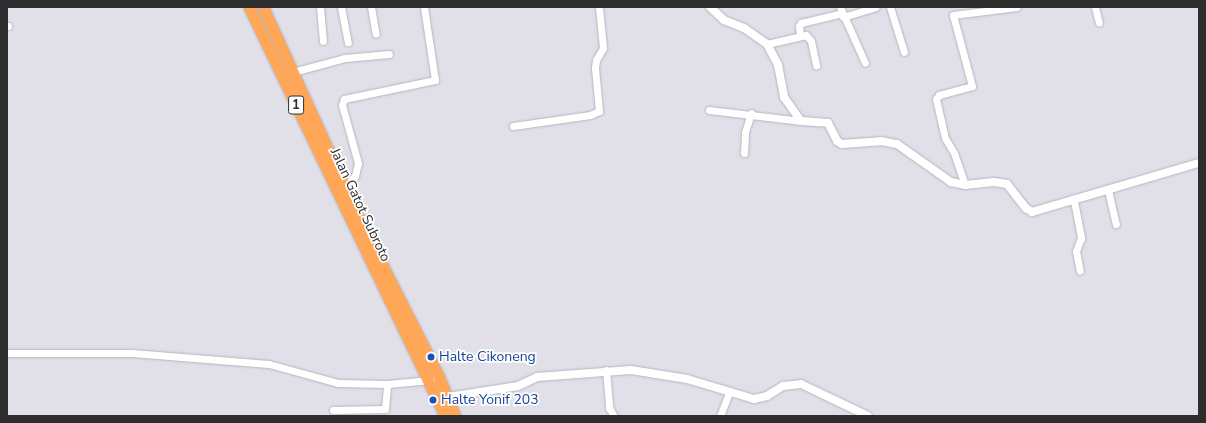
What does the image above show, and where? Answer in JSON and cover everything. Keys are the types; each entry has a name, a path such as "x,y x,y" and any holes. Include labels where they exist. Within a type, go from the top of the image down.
{"highway":[{"name":"Jalan Gatot Subroto","path":"249,7 340,189"},
{"name":"Jalan Gatot Subroto","path":"263,7 293,72 346,203 434,379 442,398 446,416"},
{"name":"Jalan Gatot Subroto","path":"442,398 455,416"}],"street":[{"path":"320,7 323,41"},
{"path":"341,7 348,42"},
{"path":"370,7 376,34"},
{"path":"340,189 355,176 358,163 342,105 344,99 435,80 424,7"},
{"path":"513,126 590,115 599,111 595,68 596,60 603,48 599,7"},
{"path":"710,7 724,20 744,28 767,44 778,65 784,97 801,121"},
{"path":"800,35 799,26 801,23 842,12 876,7"},
{"path":"890,7 904,52"},
{"path":"951,7 972,86 939,95 936,99 945,138 954,153 965,185"},
{"path":"953,15 1016,7"},
{"path":"1095,7 1099,23"},
{"path":"842,12 865,63"},
{"path":"767,44 800,35 809,37 816,65"},
{"path":"293,72 345,58 389,54"},
{"path":"709,110 751,114 762,117 828,123 837,141 842,144 881,141 897,144 951,182 965,185 994,182 1007,184 1026,208 1032,212 1074,201 1199,163"},
{"path":"744,153 745,132 751,114"},
{"path":"1108,190 1116,224"},
{"path":"1074,201 1081,238 1076,251 1080,271"},
{"path":"7,352 132,353 269,364 326,381 387,384 434,379"},
{"path":"606,370 608,408 614,416"},
{"path":"442,398 518,386 537,377 606,370 656,372 759,399 783,386 797,383 868,416"},
{"path":"333,410 385,409 387,384"},
{"path":"720,416 729,392"}],"shaded area":[{"path":"7,7 1199,7 1199,416 7,416"}],"place":[{"name":"Halte Cikoneng","path":"431,357"},
{"name":"Halte Yonif 203","path":"433,400"}]}
